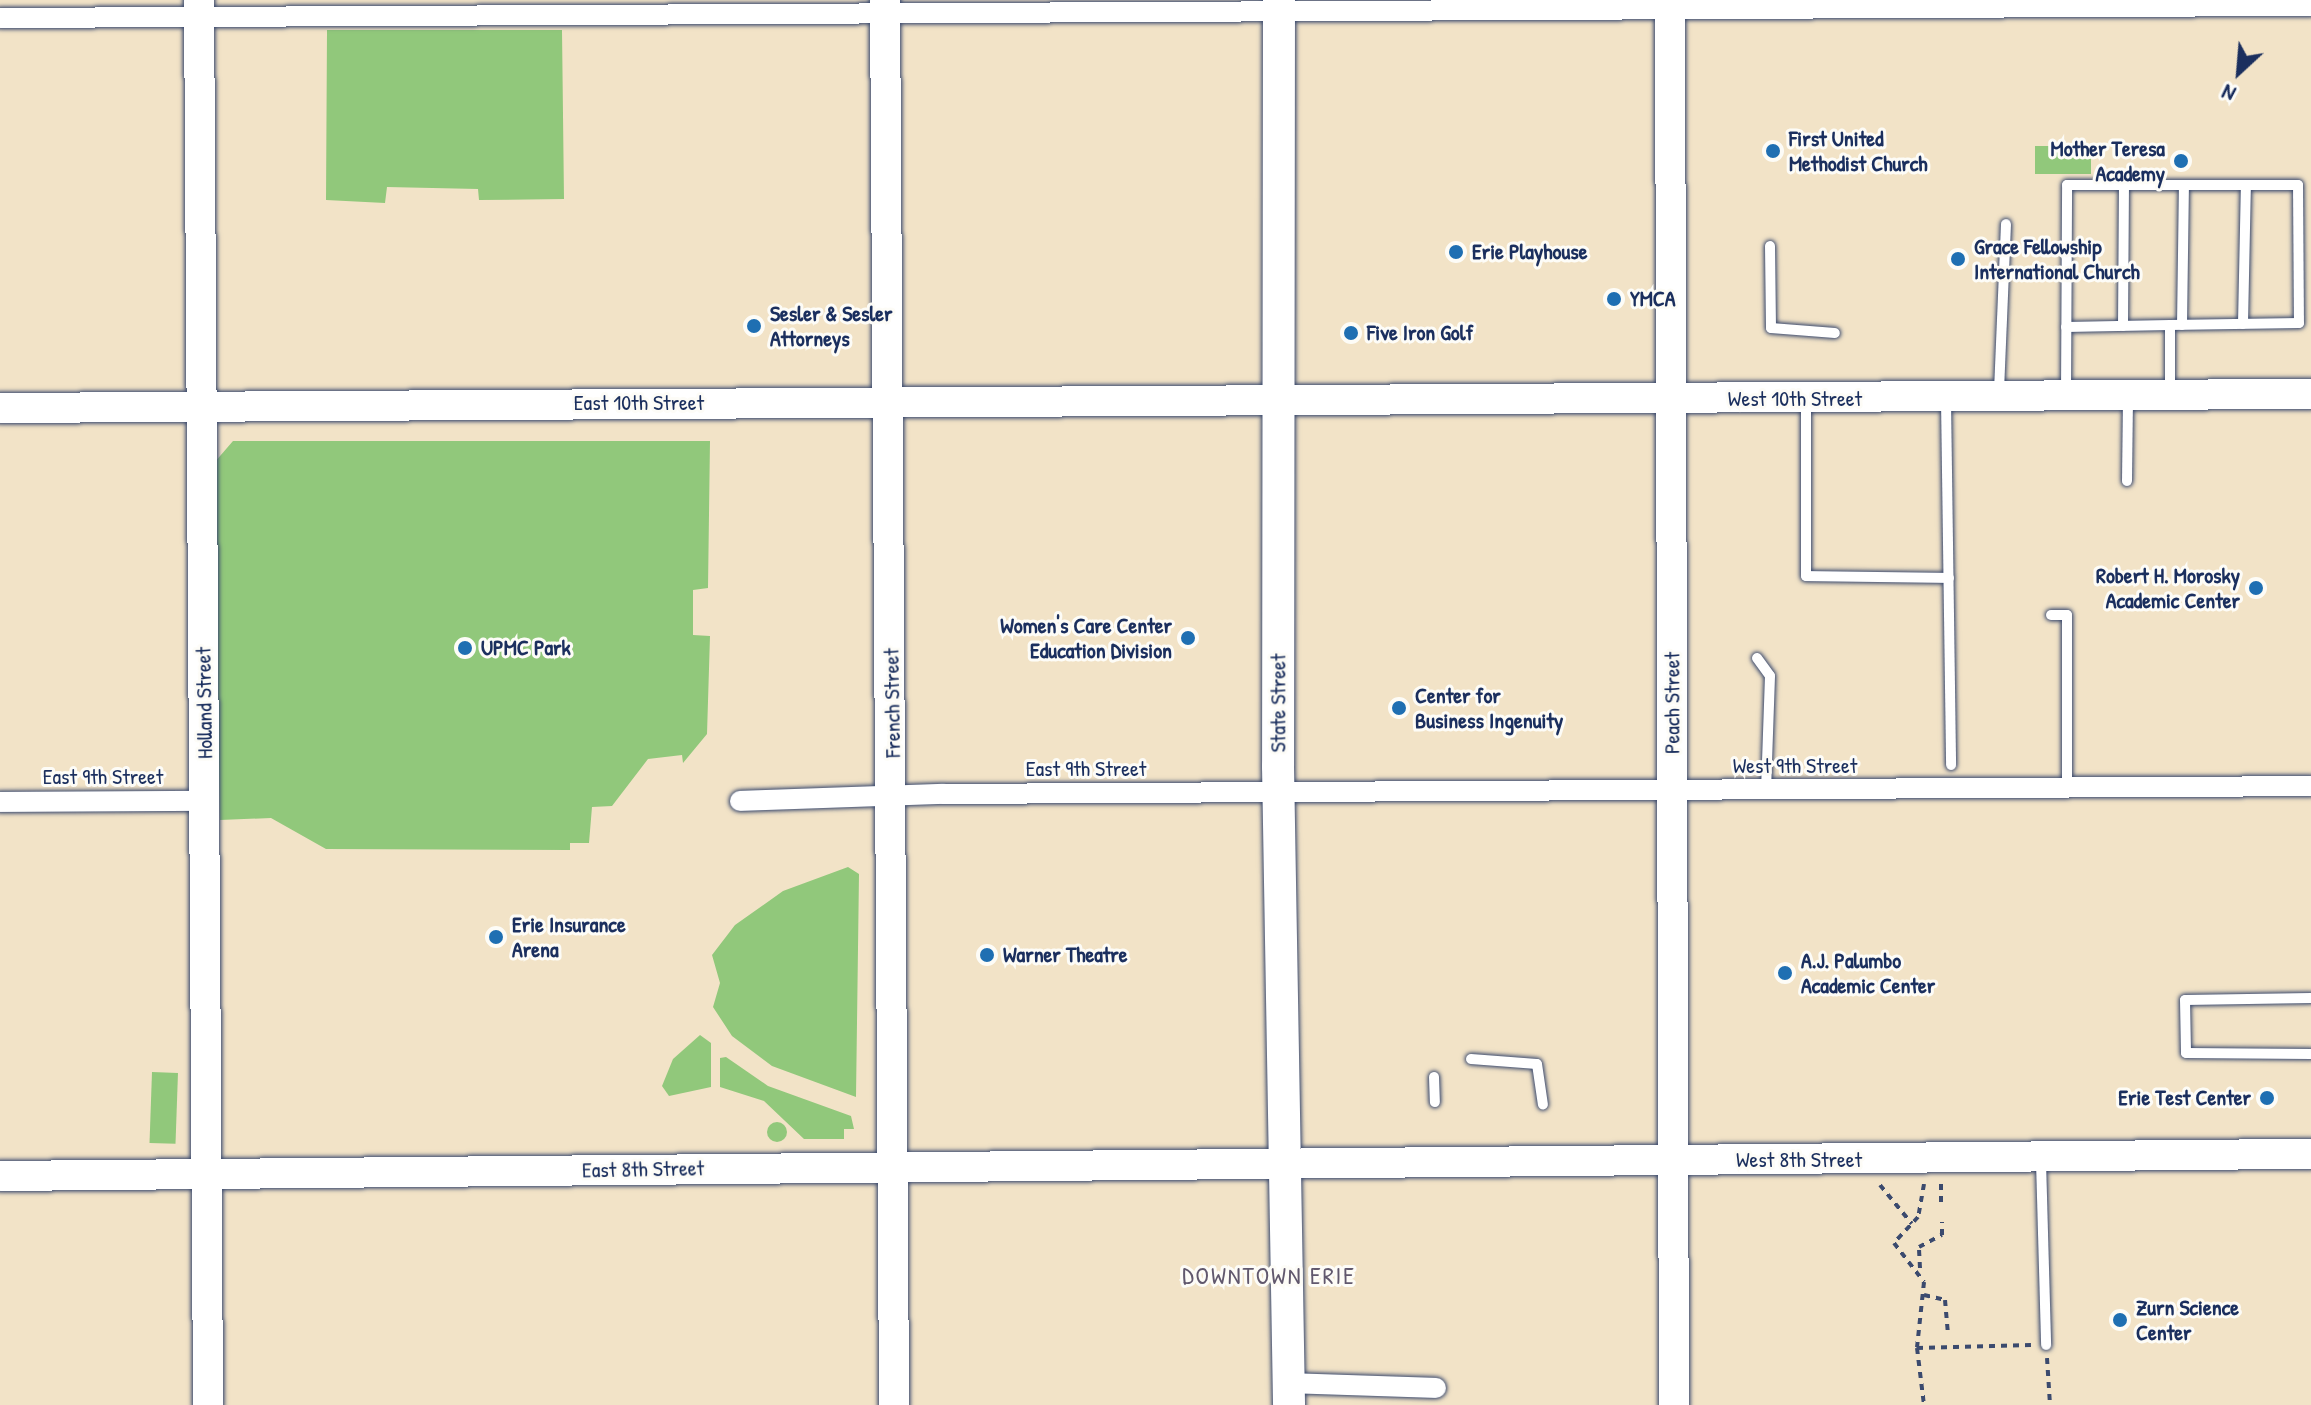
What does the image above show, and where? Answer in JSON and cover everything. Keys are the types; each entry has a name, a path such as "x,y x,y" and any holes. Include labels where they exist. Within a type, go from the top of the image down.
{"main road":[{"name":"State Street","path":"1279,6 1280,793 1289,1394"}],"street":[{"path":"0,18 199,8 1670,3 2209,3 2311,6"},
{"name":"Peach Street","path":"1670,3 1674,1405"},
{"name":"French Street","path":"885,6 893,797 894,1405"},
{"name":"Holland Street","path":"199,8 208,1405"},
{"name":"West 10th Street","path":"1278,402 2311,394"},
{"name":"East 10th Street","path":"0,408 1278,402"},
{"name":"West 9th Street","path":"1280,793 2311,786"},
{"name":"East 9th Street","path":"740,801 1280,793"},
{"name":"East 9th Street","path":"0,802 205,801"},
{"name":"West 8th Street","path":"1286,1161 2041,1159 2311,1154"},
{"name":"East 8th Street","path":"0,1176 208,1176 1286,1161"},
{"path":"1289,1394 1436,1388"}],"lane":[{"path":"2066,327 2299,323 2298,185 2067,185 2066,327 2066,397"},
{"path":"2123,326 2124,185"},
{"path":"2170,396 2184,185"},
{"path":"2243,324 2246,185"},
{"path":"1998,397 2006,224"},
{"path":"1770,246 1771,328 1835,333"},
{"path":"2127,481 2128,396"},
{"path":"1946,398 1951,765"},
{"path":"1806,399 1806,576 1949,578"},
{"path":"2051,615 2067,615 2067,788"},
{"path":"1757,658 1770,676 1766,790"},
{"path":"2311,998 2185,1000 2186,1053 2311,1054"},
{"path":"1471,1059 1537,1064 1543,1105"},
{"path":"1434,1077 1435,1102"},
{"path":"2041,1159 2046,1345"}],"path":[{"path":"1920,1268 1904,1262 1894,1243 1912,1224 1924,1184"},
{"path":"1941,1184 1941,1205"},
{"path":"1880,1185 1912,1224"},
{"path":"1924,1405 1917,1348 1924,1295 1920,1268 1924,1240 1942,1235 1942,1222"},
{"path":"1924,1295 1945,1300 1948,1334"},
{"path":"1917,1348 2046,1345 2050,1405"}],"green space":[{"path":"327,30 562,30 564,199 479,200 478,189 387,187 385,203 326,200"},
{"path":"2035,146 2091,146 2091,174 2035,174"},
{"name":"UPMC Park","path":"233,441 710,441 708,588 693,590 693,635 710,636 707,734 683,763 682,755 648,759 612,806 592,807 589,843 570,843 570,850 326,849 271,818 220,820 214,463"},
{"path":"848,867 859,874 856,1097 772,1066 732,1036 713,1007 720,983 712,955 735,925 783,891"},
{"path":"700,1035 711,1043 711,1087 669,1096 662,1086 673,1059"},
{"path":"726,1057 768,1086 851,1116 854,1129 844,1129 844,1139 804,1139 764,1101 720,1087 720,1058"},
{"path":"152,1072 178,1073 176,1144 150,1143"},
{"path":"777,1122 784,1125 787,1132 784,1139 777,1142 770,1139 767,1132 770,1125"}],"place":[{"name":"First United Methodist Church","path":"1773,151"},
{"name":"Mother Teresa Academy","path":"2181,161"},
{"name":"Erie Playhouse","path":"1456,252"},
{"name":"Grace Fellowship International Church","path":"1958,259"},
{"name":"YMCA","path":"1614,299"},
{"name":"Sesler & Sesler Attorneys","path":"754,326"},
{"name":"Five Iron Golf","path":"1351,333"},
{"name":"Robert H. Morosky Academic Center","path":"2256,588"},
{"name":"Women's Care Center Education Division","path":"1188,638"},
{"name":"UPMC Park","path":"465,648"},
{"name":"Center for Business Ingenuity","path":"1399,708"},
{"name":"Erie Insurance Arena","path":"496,937"},
{"name":"Warner Theatre","path":"987,955"},
{"name":"A.J. Palumbo Academic Center","path":"1785,973"},
{"name":"Erie Test Center","path":"2267,1098"},
{"name":"Zurn Science Center","path":"2120,1320"}],"district":[{"name":"DOWNTOWN ERIE","path":"1269,1276"}]}
